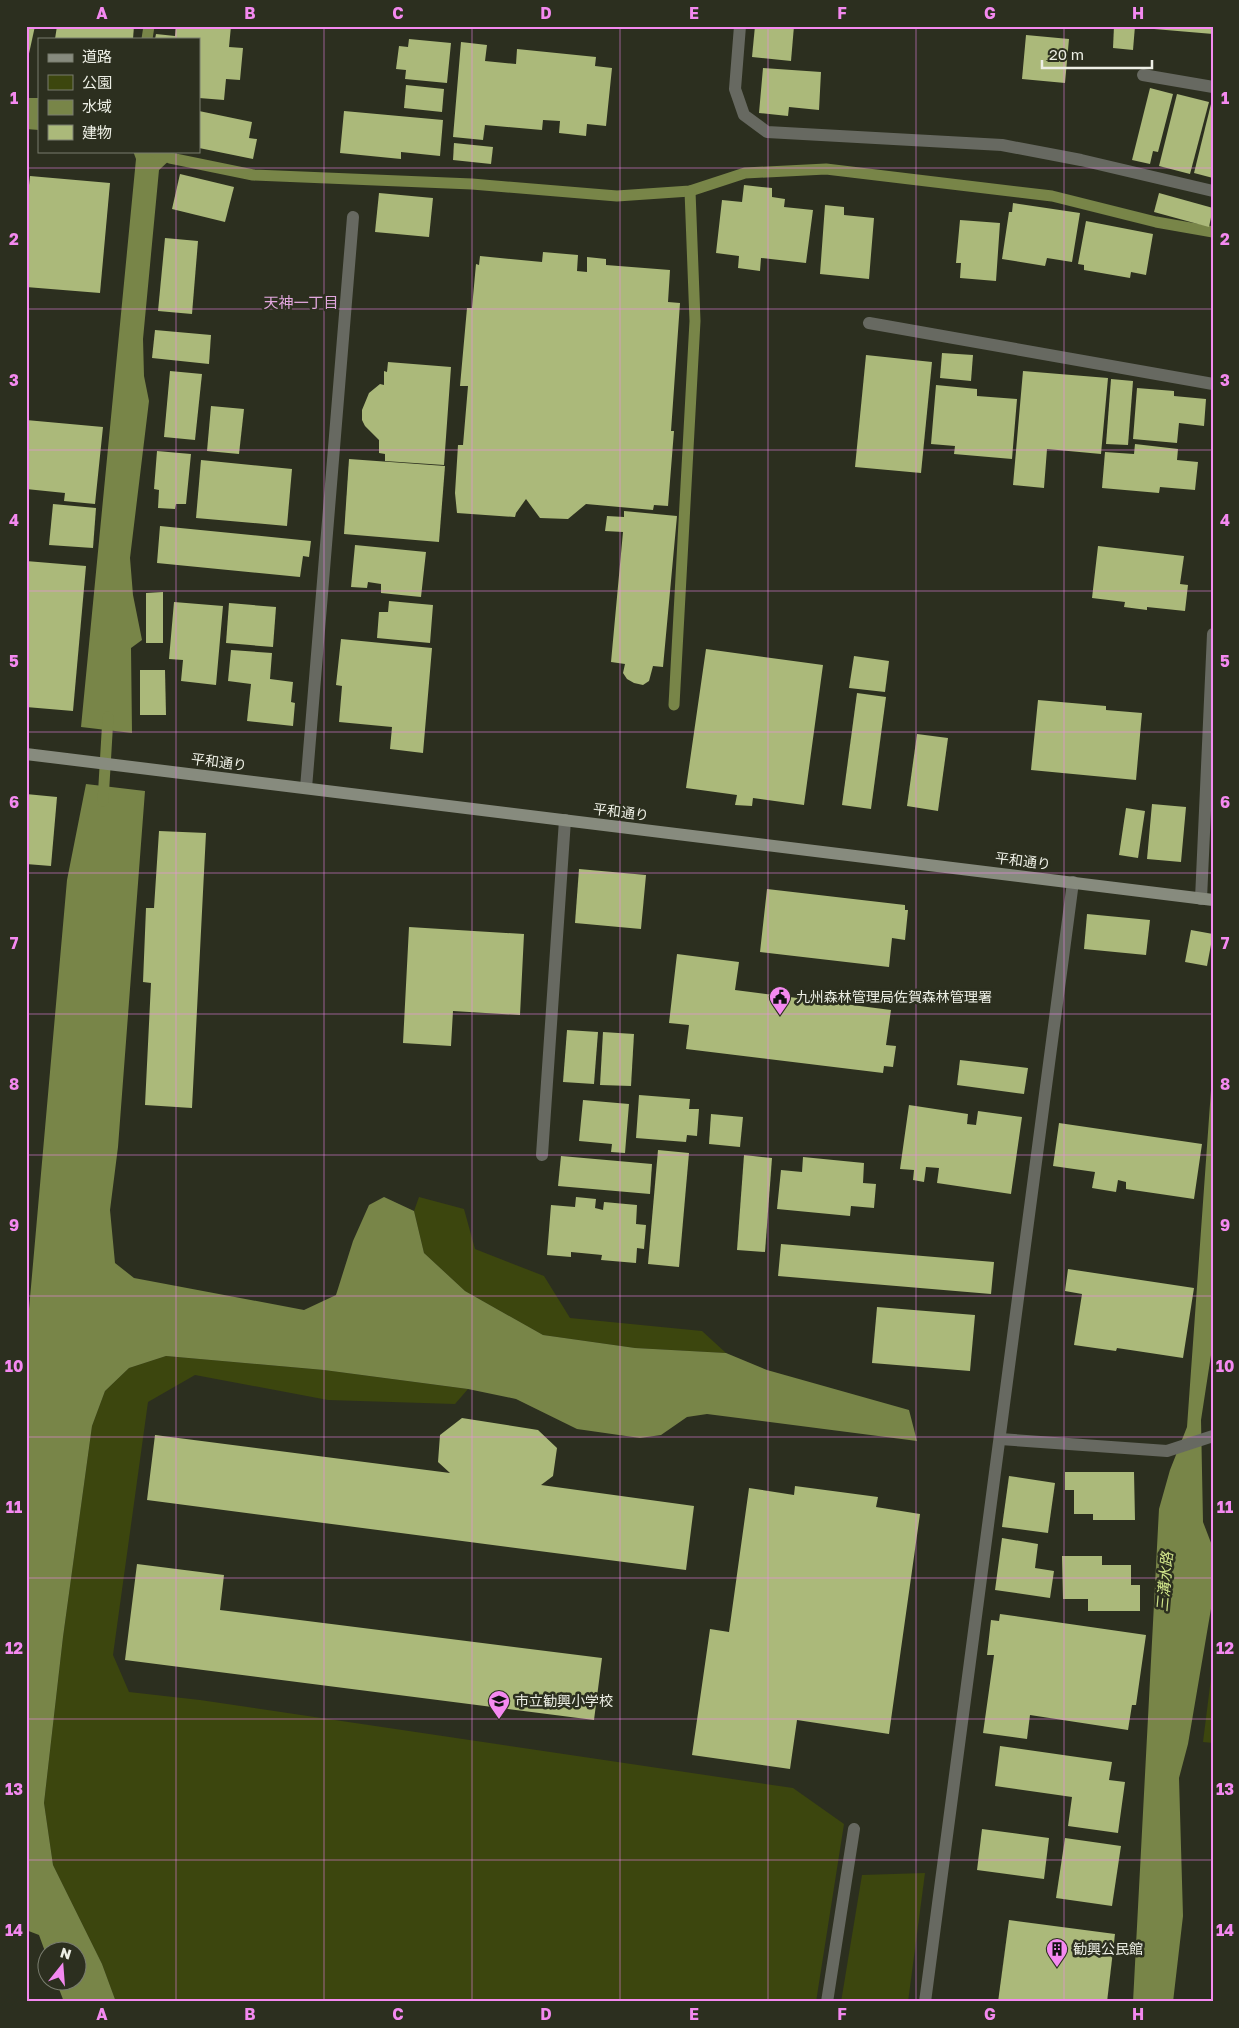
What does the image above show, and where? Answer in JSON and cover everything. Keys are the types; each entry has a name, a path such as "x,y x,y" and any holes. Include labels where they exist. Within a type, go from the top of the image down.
{"street":[{"path":"740,26 735,89 744,115 767,132 1002,145 1137,172 1213,191"},
{"path":"1143,74 1213,87"},
{"path":"306,788 353,217"},
{"path":"869,323 1213,384"},
{"path":"1207,899 1213,634"},
{"name":"平和通り","path":"26,754 1207,899"},
{"path":"542,1155 565,820"},
{"path":"924,2002 1073,882"},
{"path":"1000,1439 1168,1452 1213,1436"},
{"path":"827,2002 854,1829"}],"green space":[{"path":"419,1197 464,1209 475,1249 544,1276 570,1318 702,1331 726,1353 635,1348 543,1335 465,1291 424,1253 414,1211"},
{"path":"166,1356 324,1370 468,1389 455,1404 328,1400 195,1375 148,1402 113,1655 129,1692 200,1700 793,1788 844,1824 816,2002 116,2002 102,1964 53,1865 44,1803 63,1637 92,1426 105,1391 129,1368"},
{"path":"1213,1662 1213,1743 1203,1742"},
{"path":"925,1873 908,2002 841,2002 862,1875"}],"water":[{"path":"26,98 38,98 38,130 26,129"},
{"path":"133,152 168,152 174,156 159,170 143,339 144,376 149,401 130,558 133,595 142,640 131,648 132,733 81,727 136,159"},
{"path":"86,784 145,791 118,1147 110,1210 115,1263 134,1278 304,1310 336,1295 353,1241 369,1205 384,1197 414,1211 424,1253 465,1291 543,1335 635,1348 726,1353 767,1370 909,1410 917,1441 707,1414 687,1417 661,1435 640,1438 577,1429 516,1399 468,1389 324,1370 166,1356 129,1368 105,1391 92,1426 63,1637 44,1803 53,1865 102,1964 116,2002 64,2002 59,1990 88,1990 88,1940 41,1940 39,1935 26,1930 26,1343 67,880"},
{"name":"三溝水路","path":"1213,1062 1213,1342 1201,1420 1203,1522 1213,1548 1213,1597 1188,1744 1179,1778 1183,1916 1173,2002 1133,2002 1159,1509 1170,1470 1187,1427"}],"building":[{"path":"26,26 35,26 28,58 26,57"},
{"path":"57,26 134,26 133,38 55,38"},
{"path":"176,26 231,26 229,47 243,48 240,80 226,79 224,100 200,98 200,38 155,38 156,34 175,36"},
{"path":"755,26 794,26 791,61 752,57"},
{"path":"1114,26 1135,26 1133,50 1113,48"},
{"path":"1155,26 1213,26 1213,34 1154,29"},
{"path":"1026,35 1069,39 1065,83 1022,79"},
{"path":"409,39 451,43 447,83 405,79 406,70 396,69 399,46 408,47"},
{"path":"461,42 487,45 485,61 516,64 517,49 596,57 595,66 612,68 606,126 587,124 586,136 559,133 560,121 543,120 542,130 485,125 483,140 453,137"},
{"path":"763,68 821,72 819,110 789,107 788,116 759,113"},
{"path":"406,85 444,89 442,112 404,108"},
{"path":"1150,88 1173,94 1158,152 1153,151 1150,164 1132,160"},
{"path":"1177,94 1209,102 1190,174 1159,166"},
{"path":"1211,104 1213,104 1213,178 1194,173"},
{"path":"200,111 252,122 249,138 257,139 253,159 200,148"},
{"path":"344,111 443,120 440,156 401,152 401,159 340,153"},
{"path":"454,143 493,147 491,164 453,160"},
{"path":"180,174 234,187 225,222 172,209"},
{"path":"30,176 110,183 100,293 26,287 26,212"},
{"path":"744,185 772,188 772,197 785,199 784,207 813,210 806,263 761,258 760,271 738,268 739,256 716,253 722,200 742,202"},
{"path":"379,193 433,198 429,237 375,232"},
{"path":"1159,193 1213,208 1209,227 1154,212"},
{"path":"1013,203 1080,213 1072,262 1047,258 1045,266 1002,259 1009,212 1012,212"},
{"path":"825,205 844,207 844,215 874,218 869,279 820,274"},
{"path":"960,220 1000,223 996,281 960,278 961,263 956,263"},
{"path":"1086,221 1153,234 1146,275 1131,272 1130,278 1084,270 1084,265 1078,264"},
{"path":"165,238 198,241 192,314 158,311"},
{"path":"543,252 578,255 577,271 587,272 587,257 606,259 606,265 670,270 668,302 680,303 671,431 674,431 668,506 654,505 653,510 586,504 568,519 540,518 526,499 515,517 457,513 455,493 458,445 463,445 468,386 460,386 467,308 472,308 476,264 479,265 480,256 542,262"},
{"path":"155,330 211,335 209,364 152,358"},
{"path":"942,353 973,355 971,381 940,378"},
{"path":"866,355 932,362 921,473 855,467"},
{"path":"388,362 451,367 444,465 385,461 385,454 379,453 379,440 365,426 362,420 362,410 369,393 380,384 384,385 384,371 387,372"},
{"path":"170,371 202,374 195,440 164,437"},
{"path":"1023,371 1108,378 1101,454 1047,449 1044,488 1013,485"},
{"path":"1111,379 1133,381 1128,445 1106,444"},
{"path":"936,385 977,389 977,396 1017,399 1012,459 954,454 955,446 931,444"},
{"path":"1137,388 1174,391 1174,396 1206,399 1204,426 1179,423 1177,443 1133,439"},
{"path":"211,406 244,409 239,454 207,451"},
{"path":"26,420 103,427 95,504 64,501 65,493 26,489"},
{"path":"1135,444 1178,449 1177,460 1198,462 1195,490 1160,487 1159,493 1102,488 1105,452 1134,454"},
{"path":"157,451 191,454 186,504 176,504 175,509 158,508 159,490 154,489"},
{"path":"349,459 445,466 439,542 344,534"},
{"path":"201,460 292,469 287,526 196,518"},
{"path":"53,504 96,508 93,548 49,545"},
{"path":"624,511 677,516 663,667 653,666 649,681 643,685 627,679 623,673 625,664 611,662 623,532 605,531 607,516 624,517"},
{"path":"160,526 311,541 309,557 303,556 300,577 157,563"},
{"path":"355,545 426,552 421,597 381,593 381,584 368,582 367,588 351,587"},
{"path":"1098,546 1184,556 1180,584 1188,585 1185,611 1147,607 1147,610 1124,607 1125,602 1092,598"},
{"path":"26,561 86,566 73,711 26,707"},
{"path":"163,592 163,643 146,643 146,593"},
{"path":"389,601 433,605 430,643 377,638 379,612 388,612"},
{"path":"174,602 223,606 216,685 181,681 183,660 169,659"},
{"path":"229,603 276,607 273,647 226,643"},
{"path":"341,639 432,648 423,753 390,749 392,727 339,722 342,686 336,685"},
{"path":"706,649 823,665 804,805 753,798 752,806 735,805 737,795 686,788"},
{"path":"231,650 272,653 270,679 293,682 291,702 295,703 293,726 247,721 251,684 228,681"},
{"path":"854,656 889,661 885,692 849,688"},
{"path":"140,670 165,670 166,715 140,715"},
{"path":"857,693 886,697 871,809 842,805"},
{"path":"1038,700 1106,706 1106,710 1142,713 1136,780 1031,770"},
{"path":"917,734 948,738 938,811 907,806"},
{"path":"26,794 57,797 51,866 26,864"},
{"path":"1152,804 1186,807 1181,862 1147,859"},
{"path":"1126,808 1145,811 1138,858 1119,855"},
{"path":"159,831 206,833 192,1108 145,1105 151,983 143,982 146,908 154,908"},
{"path":"579,869 646,875 641,929 575,923"},
{"path":"767,889 905,905 905,910 908,910 905,940 892,938 889,967 760,952"},
{"path":"1087,914 1150,920 1146,955 1084,949"},
{"path":"409,927 524,934 520,1015 453,1011 451,1046 403,1043"},
{"path":"1191,930 1213,934 1207,966 1185,962"},
{"name":"九州森林管理局佐賀森林管理署","path":"677,954 739,962 735,990 891,1010 886,1045 896,1046 893,1067 884,1066 883,1073 686,1049 689,1025 669,1023"},
{"path":"567,1030 598,1032 594,1084 563,1082"},
{"path":"603,1032 634,1034 631,1086 600,1085"},
{"path":"960,1060 1028,1068 1024,1094 957,1085"},
{"path":"639,1095 690,1099 689,1109 699,1109 697,1136 687,1135 686,1142 636,1138"},
{"path":"583,1100 629,1104 625,1153 611,1152 612,1144 579,1141"},
{"path":"909,1105 968,1114 967,1124 976,1125 978,1111 1022,1117 1011,1194 937,1183 939,1168 926,1167 924,1182 913,1180 914,1170 900,1169"},
{"path":"711,1114 743,1117 740,1147 709,1144"},
{"path":"1059,1123 1202,1144 1194,1199 1126,1189 1126,1182 1118,1180 1116,1192 1092,1188 1095,1172 1053,1166"},
{"path":"658,1150 689,1153 679,1267 648,1264"},
{"path":"744,1155 772,1158 765,1252 737,1250"},
{"path":"561,1156 652,1164 650,1194 558,1186"},
{"path":"803,1157 864,1163 863,1183 876,1184 874,1208 851,1206 850,1216 777,1209 781,1170 802,1172"},
{"path":"576,1197 596,1199 595,1208 603,1210 604,1202 637,1205 636,1224 646,1225 644,1249 637,1248 636,1263 601,1260 602,1255 571,1252 571,1257 547,1255 551,1205 575,1207"},
{"path":"781,1244 994,1262 991,1294 778,1276"},
{"path":"1068,1269 1194,1288 1183,1358 1117,1348 1116,1351 1074,1345 1082,1294 1065,1291"},
{"path":"877,1307 975,1315 970,1371 872,1363"},
{"path":"462,1418 538,1430 557,1448 553,1476 541,1485 694,1506 686,1570 147,1500 155,1435 450,1473 438,1462 440,1435"},
{"path":"1065,1472 1134,1472 1135,1520 1093,1520 1093,1514 1074,1514 1074,1490 1065,1490"},
{"path":"1009,1476 1055,1483 1048,1533 1002,1527"},
{"path":"795,1486 878,1497 876,1507 920,1514 889,1734 797,1720 790,1769 692,1755 710,1629 729,1632 749,1488 794,1495"},
{"path":"1002,1538 1038,1544 1035,1568 1054,1571 1050,1598 995,1590"},
{"path":"1062,1556 1102,1556 1102,1565 1131,1565 1131,1585 1140,1585 1140,1611 1088,1611 1088,1599 1063,1599"},
{"path":"137,1564 224,1575 220,1610 602,1658 594,1720 125,1660"},
{"path":"1000,1614 1146,1635 1136,1705 1132,1705 1128,1730 1030,1715 1027,1739 983,1733 994,1655 987,1655 991,1620 999,1621"},
{"path":"1000,1746 1112,1762 1109,1780 1125,1782 1118,1833 1068,1826 1072,1797 995,1786"},
{"path":"982,1829 1049,1838 1044,1879 977,1870"},
{"path":"1065,1838 1121,1846 1112,1906 1056,1898"},
{"name":"勧興公民館","path":"1009,1920 1115,1934 1107,2002 998,2002"}],"waterway":[{"path":"147,38 149,26"},
{"path":"156,152 170,158 253,175 472,184 617,196 690,191 745,173 826,169 1052,196 1156,222 1213,232"},
{"path":"674,705 695,321 690,191"},
{"path":"103,801 108,717"}],"place":[{"name":"九州森林管理局佐賀森林管理署","path":"780,1016"},
{"name":"市立勧興小学校","path":"499,1720"},
{"name":"勧興公民館","path":"1057,1968"}],"district":[{"name":"天神一丁目","path":"301,303"}]}
